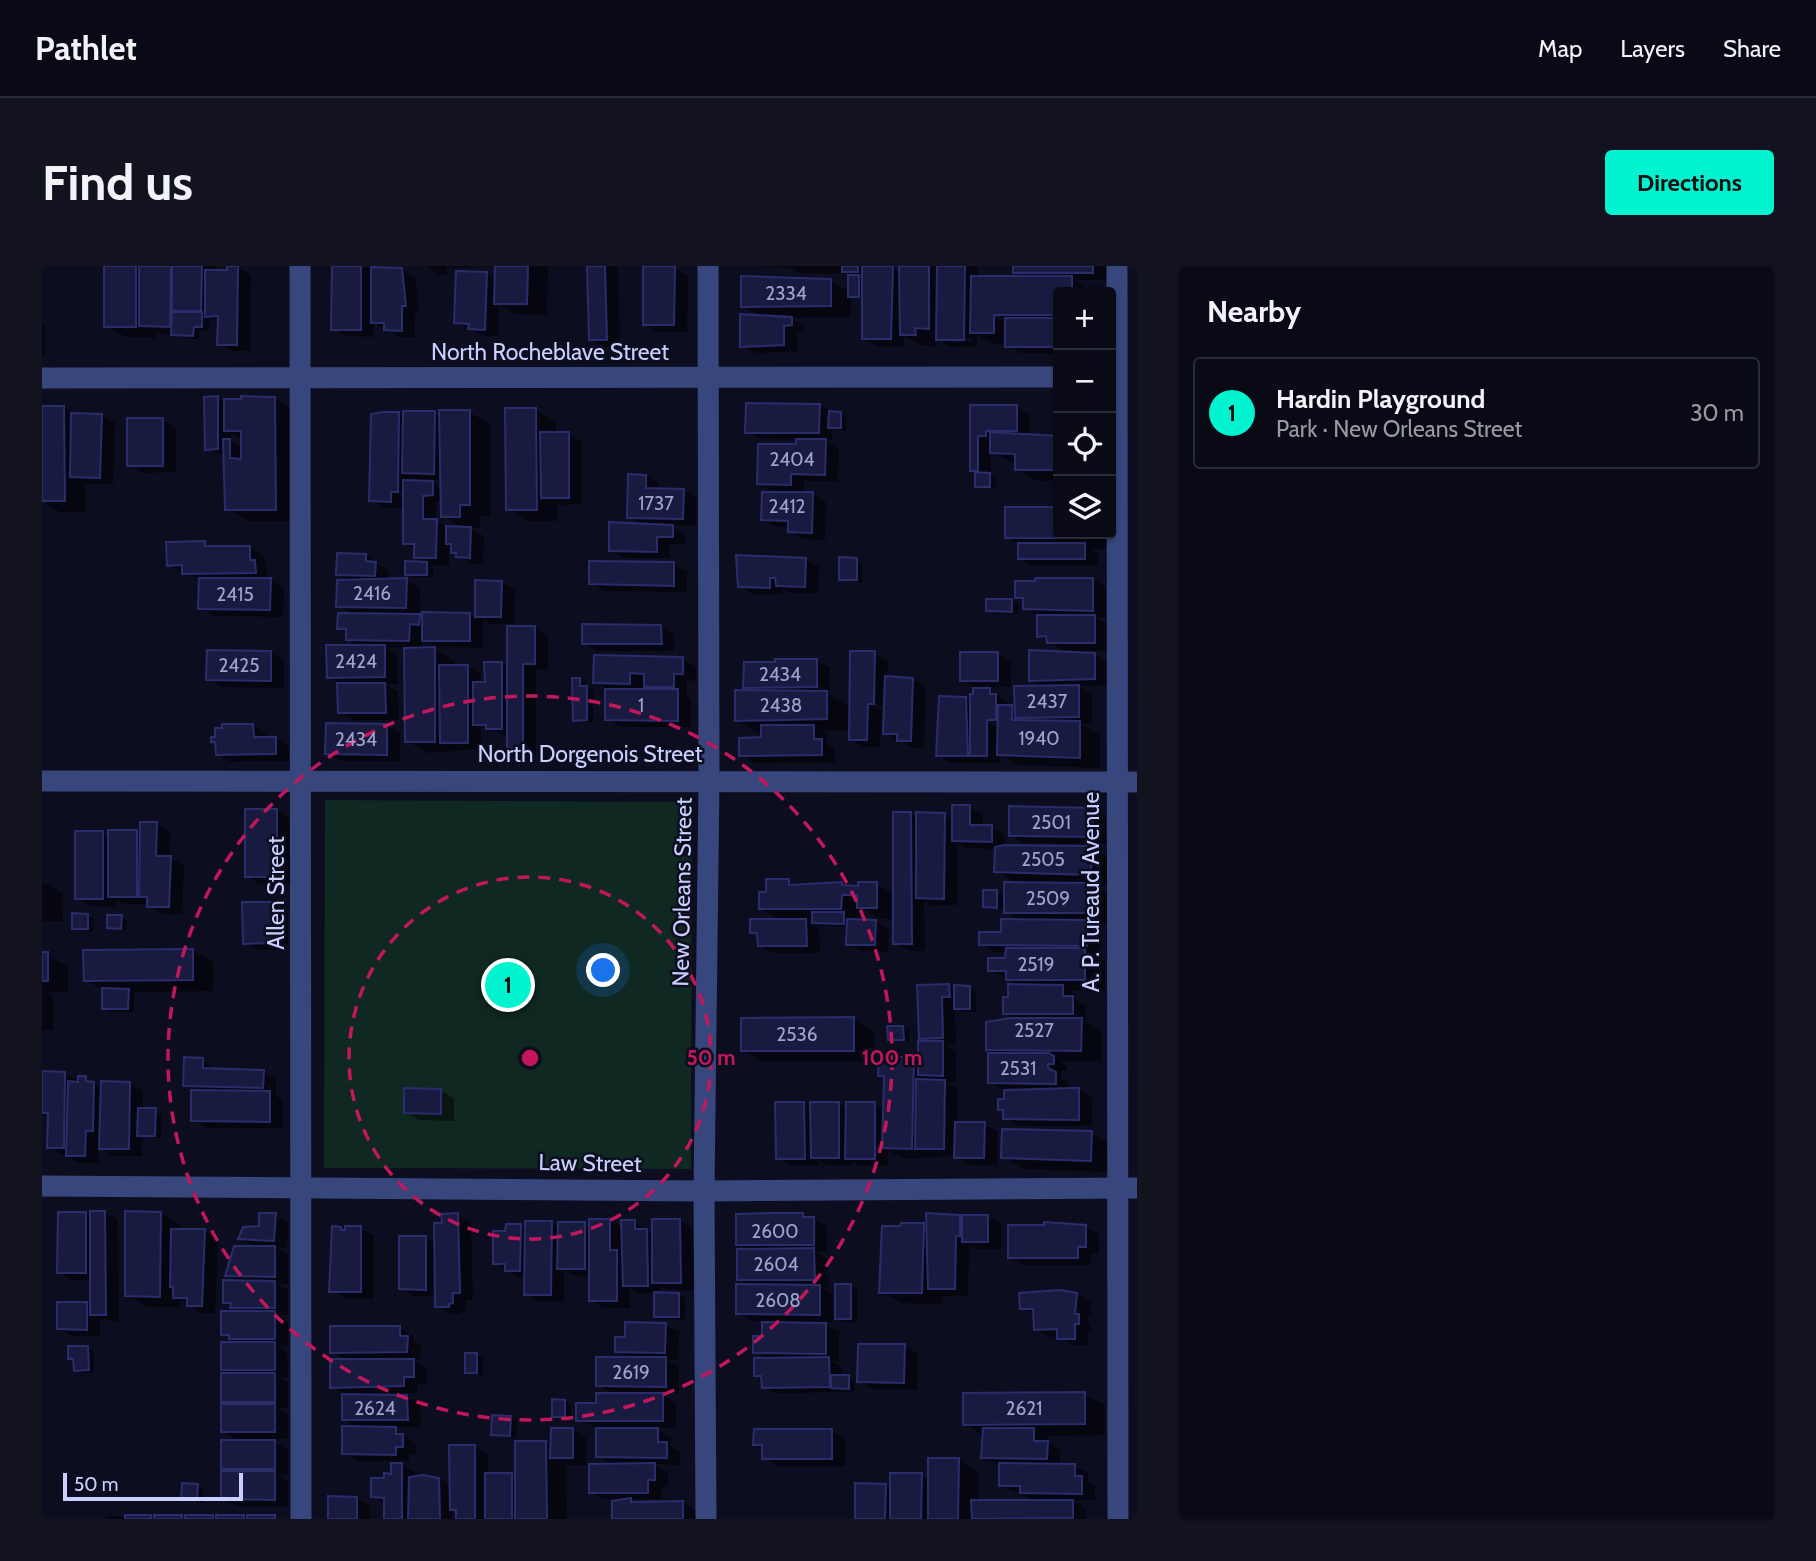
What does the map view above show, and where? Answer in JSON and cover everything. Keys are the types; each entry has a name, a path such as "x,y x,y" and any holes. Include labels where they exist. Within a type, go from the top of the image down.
{"street":[{"name":"Allen Street","path":"300,266 303,780 301,1519"},
{"name":"New Orleans Street","path":"706,1519 704,1191 709,781 708,266"},
{"name":"A. P. Tureaud Avenue","path":"1117,266 1122,377 1127,782 1127,1188 1118,1519"},
{"name":"North Rocheblave Street","path":"42,378 1053,377"},
{"name":"North Dorgenois Street","path":"42,781 1127,782"},
{"name":"Law Street","path":"42,1186 704,1191 1127,1188"}],"green space":[{"path":"325,800 692,802 691,1169 324,1168"}],"building":[{"path":"104,266 136,266 136,327 104,327"},
{"path":"139,266 171,266 170,327 139,326"},
{"path":"172,266 202,266 201,311 172,311"},
{"path":"227,266 238,266 237,345 217,345 218,316 205,317 205,270 227,270"},
{"path":"332,266 361,266 361,330 331,330"},
{"path":"495,266 528,266 527,304 494,304"},
{"path":"587,266 605,266 607,340 589,340"},
{"path":"643,266 675,266 674,325 643,325"},
{"path":"842,266 858,266 858,272 842,272"},
{"path":"862,266 893,266 891,339 862,339"},
{"path":"899,266 929,266 929,329 915,328 916,335 900,335"},
{"path":"937,266 965,266 964,340 936,340"},
{"path":"1013,266 1093,266 1093,273 1013,273"},
{"path":"371,267 402,268 406,306 402,306 402,331 384,330 384,323 371,323"},
{"path":"456,271 487,272 485,330 468,329 469,324 454,323"},
{"path":"848,275 859,275 859,297 848,297"},
{"path":"741,276 831,279 831,306 741,307"},
{"path":"971,276 1072,276 1072,287 1053,287 1053,315 994,315 994,333 970,333"},
{"path":"172,312 202,312 202,327 194,327 193,336 171,335"},
{"path":"740,314 792,317 792,325 784,326 784,345 740,347"},
{"path":"1005,318 1053,318 1053,347 1005,347"},
{"path":"218,396 218,449 205,450 204,397"},
{"path":"241,396 275,397 276,510 225,510 223,439 230,439 230,458 241,459 241,431 224,431 224,399 241,399"},
{"path":"746,403 820,404 819,433 745,433"},
{"path":"970,405 1017,405 1017,431 986,431 986,436 978,436 978,471 970,471"},
{"path":"42,406 64,406 65,501 42,501"},
{"path":"505,408 536,408 537,510 506,510"},
{"path":"439,410 470,410 470,505 460,505 460,517 441,517"},
{"path":"403,411 435,411 434,474 402,473"},
{"path":"829,411 841,412 841,428 828,428"},
{"path":"399,412 398,492 391,492 391,502 369,501 371,414"},
{"path":"71,413 102,414 100,478 70,477"},
{"path":"127,418 163,418 163,466 127,466"},
{"path":"540,432 569,432 569,498 541,498"},
{"path":"990,432 1053,436 1053,470 1015,470 1015,454 990,453"},
{"path":"796,439 826,439 825,475 791,474 791,485 757,484 758,444 796,444"},
{"path":"975,472 990,473 990,487 975,487"},
{"path":"628,474 646,475 646,488 684,489 683,519 627,518"},
{"path":"403,480 433,481 433,495 423,496 423,519 437,519 436,558 414,558 414,544 403,544"},
{"path":"762,492 813,492 812,533 788,532 788,521 761,520"},
{"path":"1005,507 1053,507 1053,538 1005,538"},
{"path":"609,522 673,525 673,537 657,537 657,552 609,551"},
{"path":"446,526 471,527 470,558 456,557 456,553 451,553 451,544 446,544"},
{"path":"205,541 205,546 250,546 250,560 255,560 256,573 182,574 182,565 167,566 166,542"},
{"path":"1018,543 1085,543 1085,559 1018,559"},
{"path":"337,553 366,554 366,561 376,562 375,576 336,575"},
{"path":"736,555 806,558 805,587 776,586 775,578 770,578 770,588 738,587"},
{"path":"839,557 857,558 857,580 839,580"},
{"path":"405,561 427,562 427,575 405,575"},
{"path":"589,561 674,562 674,586 589,584"},
{"path":"199,578 271,578 270,610 198,609"},
{"path":"407,578 406,608 336,607 337,580"},
{"path":"1035,578 1093,578 1093,611 1023,609 1023,598 1015,598 1015,581 1035,581"},
{"path":"475,580 502,581 501,617 475,617"},
{"path":"986,599 1012,599 1012,612 986,611"},
{"path":"422,612 470,613 470,641 422,641"},
{"path":"338,613 420,614 419,625 410,624 409,641 346,640 346,629 337,629"},
{"path":"1037,615 1095,615 1095,643 1047,643 1046,636 1037,637"},
{"path":"582,624 661,625 662,644 582,644"},
{"path":"507,626 535,626 535,664 523,664 523,748 507,748"},
{"path":"326,645 385,645 385,677 327,678"},
{"path":"435,647 435,742 405,742 404,648"},
{"path":"207,650 271,651 271,681 206,680"},
{"path":"1029,650 1095,653 1095,679 1029,681"},
{"path":"850,651 875,651 874,704 868,704 867,740 849,740"},
{"path":"960,652 998,652 998,681 960,681"},
{"path":"594,655 683,657 683,674 674,674 674,687 644,687 644,674 630,673 630,684 593,683"},
{"path":"775,659 817,659 817,687 743,688 744,662 775,662"},
{"path":"484,662 502,662 502,729 486,729 486,725 473,725 473,682 485,682"},
{"path":"439,665 468,665 468,743 440,743"},
{"path":"885,676 913,678 911,741 897,741 897,734 883,734"},
{"path":"572,678 580,678 580,686 587,686 587,720 573,721"},
{"path":"337,683 385,683 386,713 338,713"},
{"path":"1079,685 1079,717 1015,718 1014,686"},
{"path":"973,688 990,688 990,694 996,694 996,720 987,720 987,756 970,756 970,694 973,694"},
{"path":"605,689 678,689 678,721 605,720"},
{"path":"735,690 827,691 827,719 735,721"},
{"path":"939,696 966,697 968,756 936,756"},
{"path":"998,705 1012,705 1012,720 1080,721 1080,758 997,755"},
{"path":"326,723 387,724 387,755 325,754"},
{"path":"222,724 253,724 254,737 276,737 276,754 216,755 215,742 211,742 211,737 215,737 215,728 222,728"},
{"path":"761,725 814,725 814,739 822,739 822,755 739,756 739,738 761,737"},
{"path":"952,805 970,805 970,825 992,825 992,842 952,841"},
{"path":"1009,806 1093,808 1093,837 1009,836"},
{"path":"245,809 277,809 277,877 245,877"},
{"path":"893,812 911,812 912,944 893,944"},
{"path":"916,812 945,813 944,899 916,898"},
{"path":"140,822 157,822 156,856 171,856 169,907 147,907 147,897 139,897"},
{"path":"108,830 137,830 137,897 108,897"},
{"path":"75,831 103,831 103,899 75,899"},
{"path":"1092,846 1091,875 994,872 995,847"},
{"path":"766,879 789,879 789,885 842,882 842,885 858,886 858,882 877,882 877,908 857,908 857,895 842,895 841,909 759,909 759,892 766,892"},
{"path":"1004,882 1093,883 1093,913 1004,913"},
{"path":"983,890 997,890 997,908 983,907"},
{"path":"242,902 275,902 275,937 271,937 271,943 243,944"},
{"path":"812,912 844,912 844,924 812,923"},
{"path":"72,913 88,914 88,929 72,929"},
{"path":"107,915 122,915 121,929 107,928"},
{"path":"750,919 806,919 807,946 758,946 757,933 750,933"},
{"path":"847,919 876,920 875,945 846,945"},
{"path":"1001,919 1088,920 1087,946 979,945 979,932 1001,932"},
{"path":"1006,948 1085,948 1085,980 1006,980 1006,971 988,971 988,958 1005,958"},
{"path":"193,949 193,980 84,981 83,950"},
{"path":"42,952 48,952 48,981 42,981"},
{"path":"949,984 950,997 942,997 943,1038 919,1039 917,985"},
{"path":"1008,984 1063,985 1063,996 1073,996 1073,1014 1003,1014 1003,997 1008,997"},
{"path":"954,985 970,986 970,1009 954,1009"},
{"path":"102,988 129,989 128,1009 102,1009"},
{"path":"854,1017 854,1051 741,1051 741,1018"},
{"path":"1010,1018 1082,1018 1081,1051 986,1050 986,1022"},
{"path":"887,1026 903,1026 904,1040 888,1040"},
{"path":"918,1041 943,1041 943,1076 918,1075"},
{"path":"988,1053 1049,1053 1054,1056 1054,1064 1048,1064 1048,1068 1056,1072 1056,1084 988,1083"},
{"path":"184,1057 203,1058 203,1068 264,1070 263,1088 183,1086"},
{"path":"879,1057 914,1057 912,1149 882,1148 884,1076 878,1076"},
{"path":"42,1071 65,1072 64,1148 47,1148 48,1113 42,1113"},
{"path":"78,1076 86,1076 86,1081 94,1082 93,1131 86,1131 85,1156 66,1156 68,1081 78,1082"},
{"path":"916,1079 945,1080 944,1149 915,1149"},
{"path":"101,1081 130,1082 129,1149 99,1149"},
{"path":"404,1088 441,1089 441,1114 404,1113"},
{"path":"1079,1088 1079,1120 1003,1119 1003,1110 998,1110 998,1099 1004,1099 1004,1090"},
{"path":"191,1090 270,1091 270,1122 191,1121"},
{"path":"775,1102 804,1102 805,1159 776,1159"},
{"path":"810,1102 839,1102 839,1158 811,1158"},
{"path":"846,1102 875,1102 875,1159 845,1159"},
{"path":"138,1108 156,1108 155,1136 137,1136"},
{"path":"955,1122 985,1122 984,1158 954,1158"},
{"path":"1002,1129 1092,1131 1091,1161 1001,1158"},
{"path":"90,1211 105,1211 106,1315 90,1315"},
{"path":"125,1211 161,1212 160,1297 125,1296"},
{"path":"58,1212 86,1212 86,1273 57,1273"},
{"path":"259,1213 276,1213 274,1241 238,1239 243,1227 259,1226"},
{"path":"458,1213 460,1293 453,1293 453,1303 449,1304 449,1307 435,1307 434,1223 442,1223 441,1214"},
{"path":"803,1213 803,1217 814,1217 814,1245 736,1245 736,1214"},
{"path":"926,1213 960,1215 960,1236 956,1236 955,1289 928,1289"},
{"path":"962,1215 988,1215 988,1242 962,1242"},
{"path":"589,1219 610,1219 610,1250 617,1250 617,1301 589,1301"},
{"path":"652,1219 680,1219 681,1283 652,1283"},
{"path":"621,1220 635,1220 635,1229 647,1229 648,1286 623,1286"},
{"path":"525,1221 552,1221 551,1295 524,1295"},
{"path":"558,1222 585,1222 585,1269 557,1269"},
{"path":"1044,1222 1086,1225 1086,1247 1078,1247 1078,1258 1008,1258 1008,1225 1044,1225"},
{"path":"901,1223 924,1223 922,1293 879,1293 882,1226 900,1226"},
{"path":"506,1224 521,1224 520,1271 505,1271 505,1264 493,1264 493,1231 505,1231"},
{"path":"332,1226 345,1230 345,1226 361,1226 361,1292 329,1292"},
{"path":"171,1229 205,1229 202,1306 187,1306 187,1298 173,1298 173,1287 170,1287"},
{"path":"399,1236 426,1236 426,1290 399,1289"},
{"path":"234,1246 275,1246 275,1277 225,1276"},
{"path":"814,1248 815,1280 737,1280 737,1249"},
{"path":"223,1280 275,1281 275,1308 230,1308 231,1303 223,1303"},
{"path":"736,1284 820,1285 820,1315 736,1314"},
{"path":"835,1284 851,1284 851,1319 835,1319"},
{"path":"1060,1290 1077,1293 1075,1314 1079,1314 1079,1324 1075,1324 1075,1339 1057,1339 1057,1329 1034,1330 1033,1309 1020,1309 1019,1293"},
{"path":"654,1292 679,1293 679,1317 654,1317"},
{"path":"57,1302 87,1302 87,1330 57,1329"},
{"path":"221,1311 275,1311 275,1339 229,1339 229,1335 221,1335"},
{"path":"625,1322 666,1323 665,1353 615,1352 615,1337 625,1337"},
{"path":"762,1322 826,1323 826,1354 753,1353 753,1336 762,1336"},
{"path":"330,1326 400,1326 400,1336 408,1336 407,1352 330,1353"},
{"path":"221,1342 275,1342 275,1370 221,1370"},
{"path":"858,1344 905,1344 904,1383 857,1382"},
{"path":"68,1346 88,1346 89,1370 74,1371 73,1359 68,1359"},
{"path":"465,1353 477,1353 477,1373 465,1373"},
{"path":"596,1357 666,1357 666,1387 596,1386"},
{"path":"829,1357 830,1387 762,1388 761,1376 754,1376 754,1358"},
{"path":"330,1359 414,1359 414,1377 404,1377 404,1386 330,1388"},
{"path":"221,1373 275,1373 275,1402 221,1402"},
{"path":"831,1375 849,1375 849,1389 831,1388"},
{"path":"1085,1392 1085,1424 963,1425 963,1393"},
{"path":"596,1393 663,1393 663,1421 576,1421 576,1403 596,1403"},
{"path":"342,1394 407,1395 408,1420 342,1420"},
{"path":"552,1399 565,1400 565,1417 552,1417"},
{"path":"221,1404 275,1404 275,1432 221,1432"},
{"path":"492,1415 511,1416 510,1436 491,1435"},
{"path":"342,1426 396,1427 396,1434 403,1434 403,1447 396,1447 396,1455 342,1454"},
{"path":"551,1428 573,1428 573,1458 550,1458"},
{"path":"596,1428 658,1428 658,1442 667,1442 667,1458 596,1457"},
{"path":"983,1428 1034,1428 1034,1441 1048,1441 1047,1459 981,1458"},
{"path":"754,1429 832,1429 832,1459 762,1459 762,1445 753,1445"},
{"path":"221,1440 275,1440 275,1469 221,1469"},
{"path":"515,1441 546,1441 547,1519 515,1519"},
{"path":"449,1445 475,1445 475,1519 456,1519 456,1510 450,1510"},
{"path":"928,1458 959,1458 958,1519 928,1519"},
{"path":"391,1463 402,1463 402,1519 384,1519 384,1498 371,1497 371,1478 384,1478 384,1473 391,1474"},
{"path":"655,1463 655,1480 648,1480 648,1493 589,1493 589,1464"},
{"path":"999,1463 1075,1464 1075,1476 1082,1476 1082,1494 1020,1493 1020,1486 999,1486"},
{"path":"221,1471 275,1471 275,1500 221,1499"},
{"path":"485,1473 512,1473 512,1519 485,1519"},
{"path":"890,1473 922,1473 921,1519 890,1519"},
{"path":"423,1475 439,1478 440,1519 408,1519 409,1477"},
{"path":"182,1483 198,1484 197,1500 181,1499"},
{"path":"855,1483 886,1484 885,1519 855,1519"},
{"path":"328,1496 357,1497 357,1519 328,1519"},
{"path":"631,1498 631,1502 683,1501 683,1519 612,1519 612,1501"},
{"path":"971,1500 1073,1500 1073,1518 972,1519"},
{"path":"125,1515 151,1515 151,1519 125,1519"},
{"path":"154,1515 182,1515 182,1519 154,1519"},
{"path":"185,1515 213,1515 213,1519 185,1519"},
{"path":"216,1515 244,1515 244,1519 216,1519"},
{"path":"247,1515 275,1515 275,1519 247,1519"}],"place":[{"name":"Hardin Playground","path":"508,985"}]}
